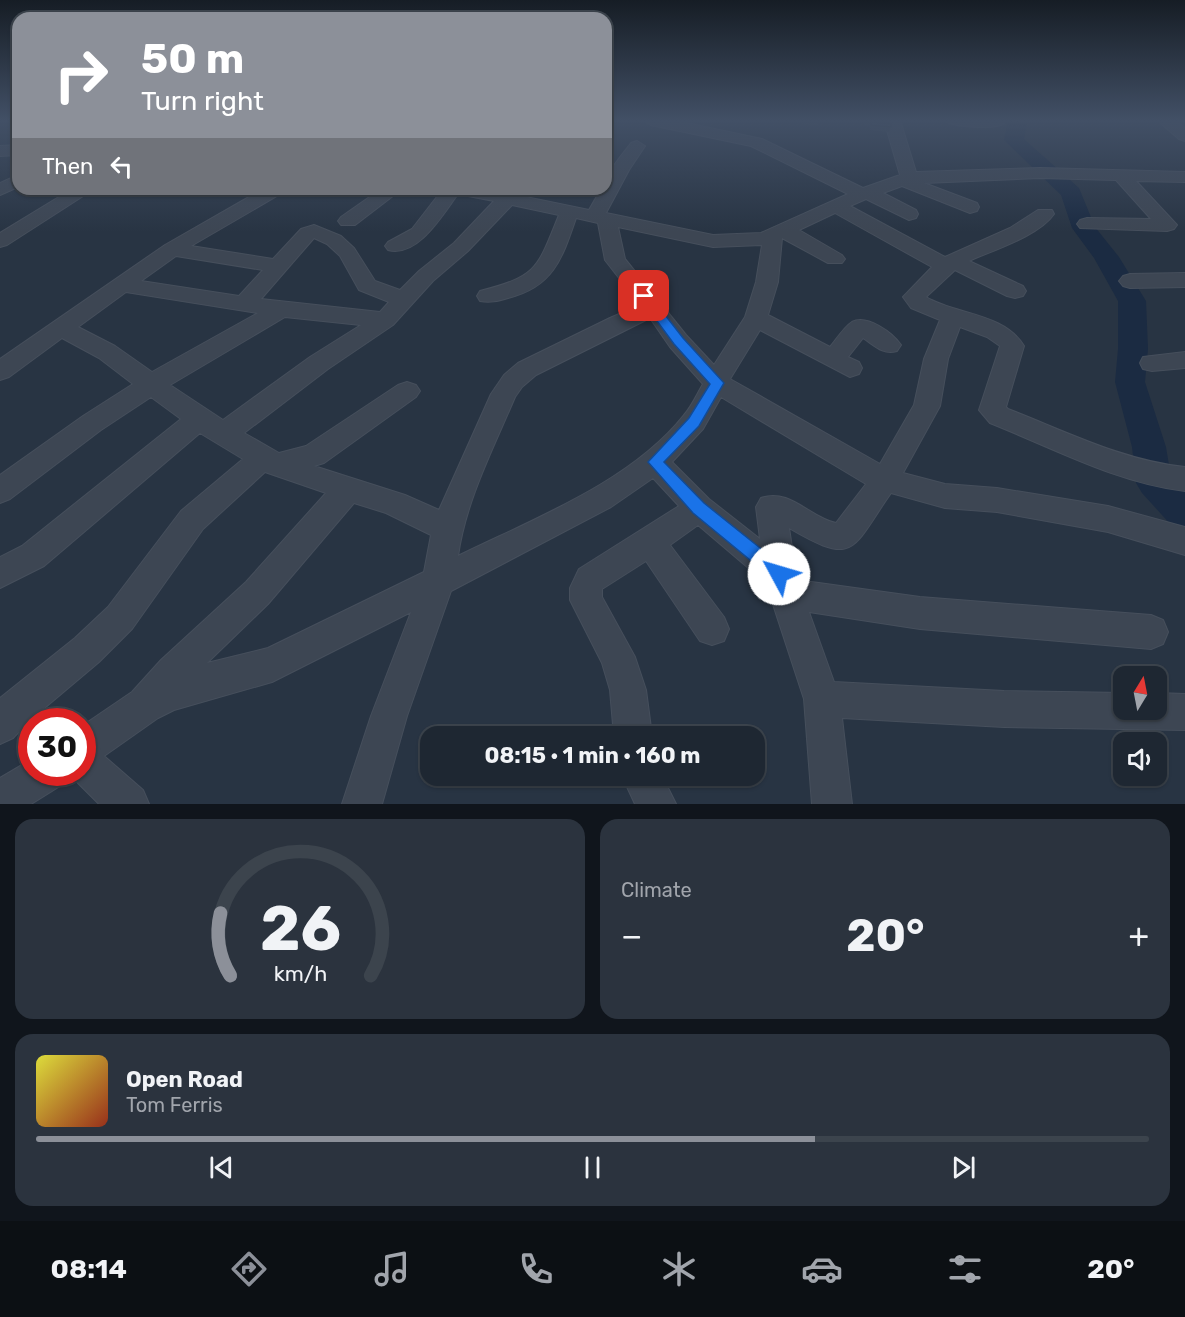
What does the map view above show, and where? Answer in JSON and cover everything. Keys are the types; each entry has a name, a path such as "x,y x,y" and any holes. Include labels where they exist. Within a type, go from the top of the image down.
{"street":[{"path":"612,189 620,170 629,158"},
{"path":"789,158 909,214"},
{"path":"901,158 906,179"},
{"path":"495,195 712,241 753,241 865,193 906,179 1046,173 1185,177"},
{"path":"1087,224 1167,225 1167,222 1121,175"},
{"path":"906,179 970,207"},
{"path":"0,241 76,195"},
{"path":"0,371 172,249 266,195"},
{"path":"348,221 385,195"},
{"path":"395,246 419,233 448,195"},
{"path":"610,195 600,218 615,260 678,341 717,383 885,480 945,496 998,500 1108,519 1184,541"},
{"path":"0,573 33,556 211,426 320,363 385,320 426,276 461,247 507,199"},
{"path":"836,206 949,263 1015,291"},
{"path":"488,296 524,286 536,279 558,241 569,212"},
{"path":"1045,214 1017,232 949,263 925,283 914,297 919,303 981,326 1011,341 1012,346 993,412 1126,465 1178,479"},
{"path":"245,303 308,233 318,232 353,256 367,285 405,300"},
{"path":"778,232 835,259"},
{"path":"96,739 145,705 167,694 202,682 272,665 601,498 655,462 694,422 735,349 756,318 778,232"},
{"path":"172,249 277,266"},
{"path":"1130,281 1185,280"},
{"path":"122,285 281,309 385,320"},
{"path":"0,490 92,423 153,383 281,309"},
{"path":"362,804 389,716 438,582 447,528 464,482 504,394 513,381 526,369 618,323 652,309"},
{"path":"832,804 822,699 783,584 771,507 777,507 828,535 843,537 885,480 927,405 936,359 953,317"},
{"path":"756,318 842,363 860,328 868,330 889,345"},
{"path":"59,327 106,351 211,426 269,461 395,504 447,528"},
{"path":"1152,363 1185,360"},
{"path":"0,724 16,708 87,650 120,618 192,520 269,461 314,455 407,391"},
{"path":"655,462 699,508 783,584 920,613 1151,632"},
{"path":"145,705 173,672 257,593 349,488"},
{"path":"632,726 628,690 618,657 586,600 586,588 590,579 699,508"},
{"path":"650,542 712,629"},
{"path":"822,699 1004,709 1185,712"},
{"path":"96,775 129,804"},
{"path":"0,801 24,786"},
{"path":"646,786 656,804"}],"waterway":[{"path":"1033,158 1071,193 1084,228 1106,257 1132,301 1133,349 1130,382 1149,447 1154,483 1185,515"}],"route":[{"path":"644,296 678,341 717,383 694,422 655,462 699,508 779,574"}]}
